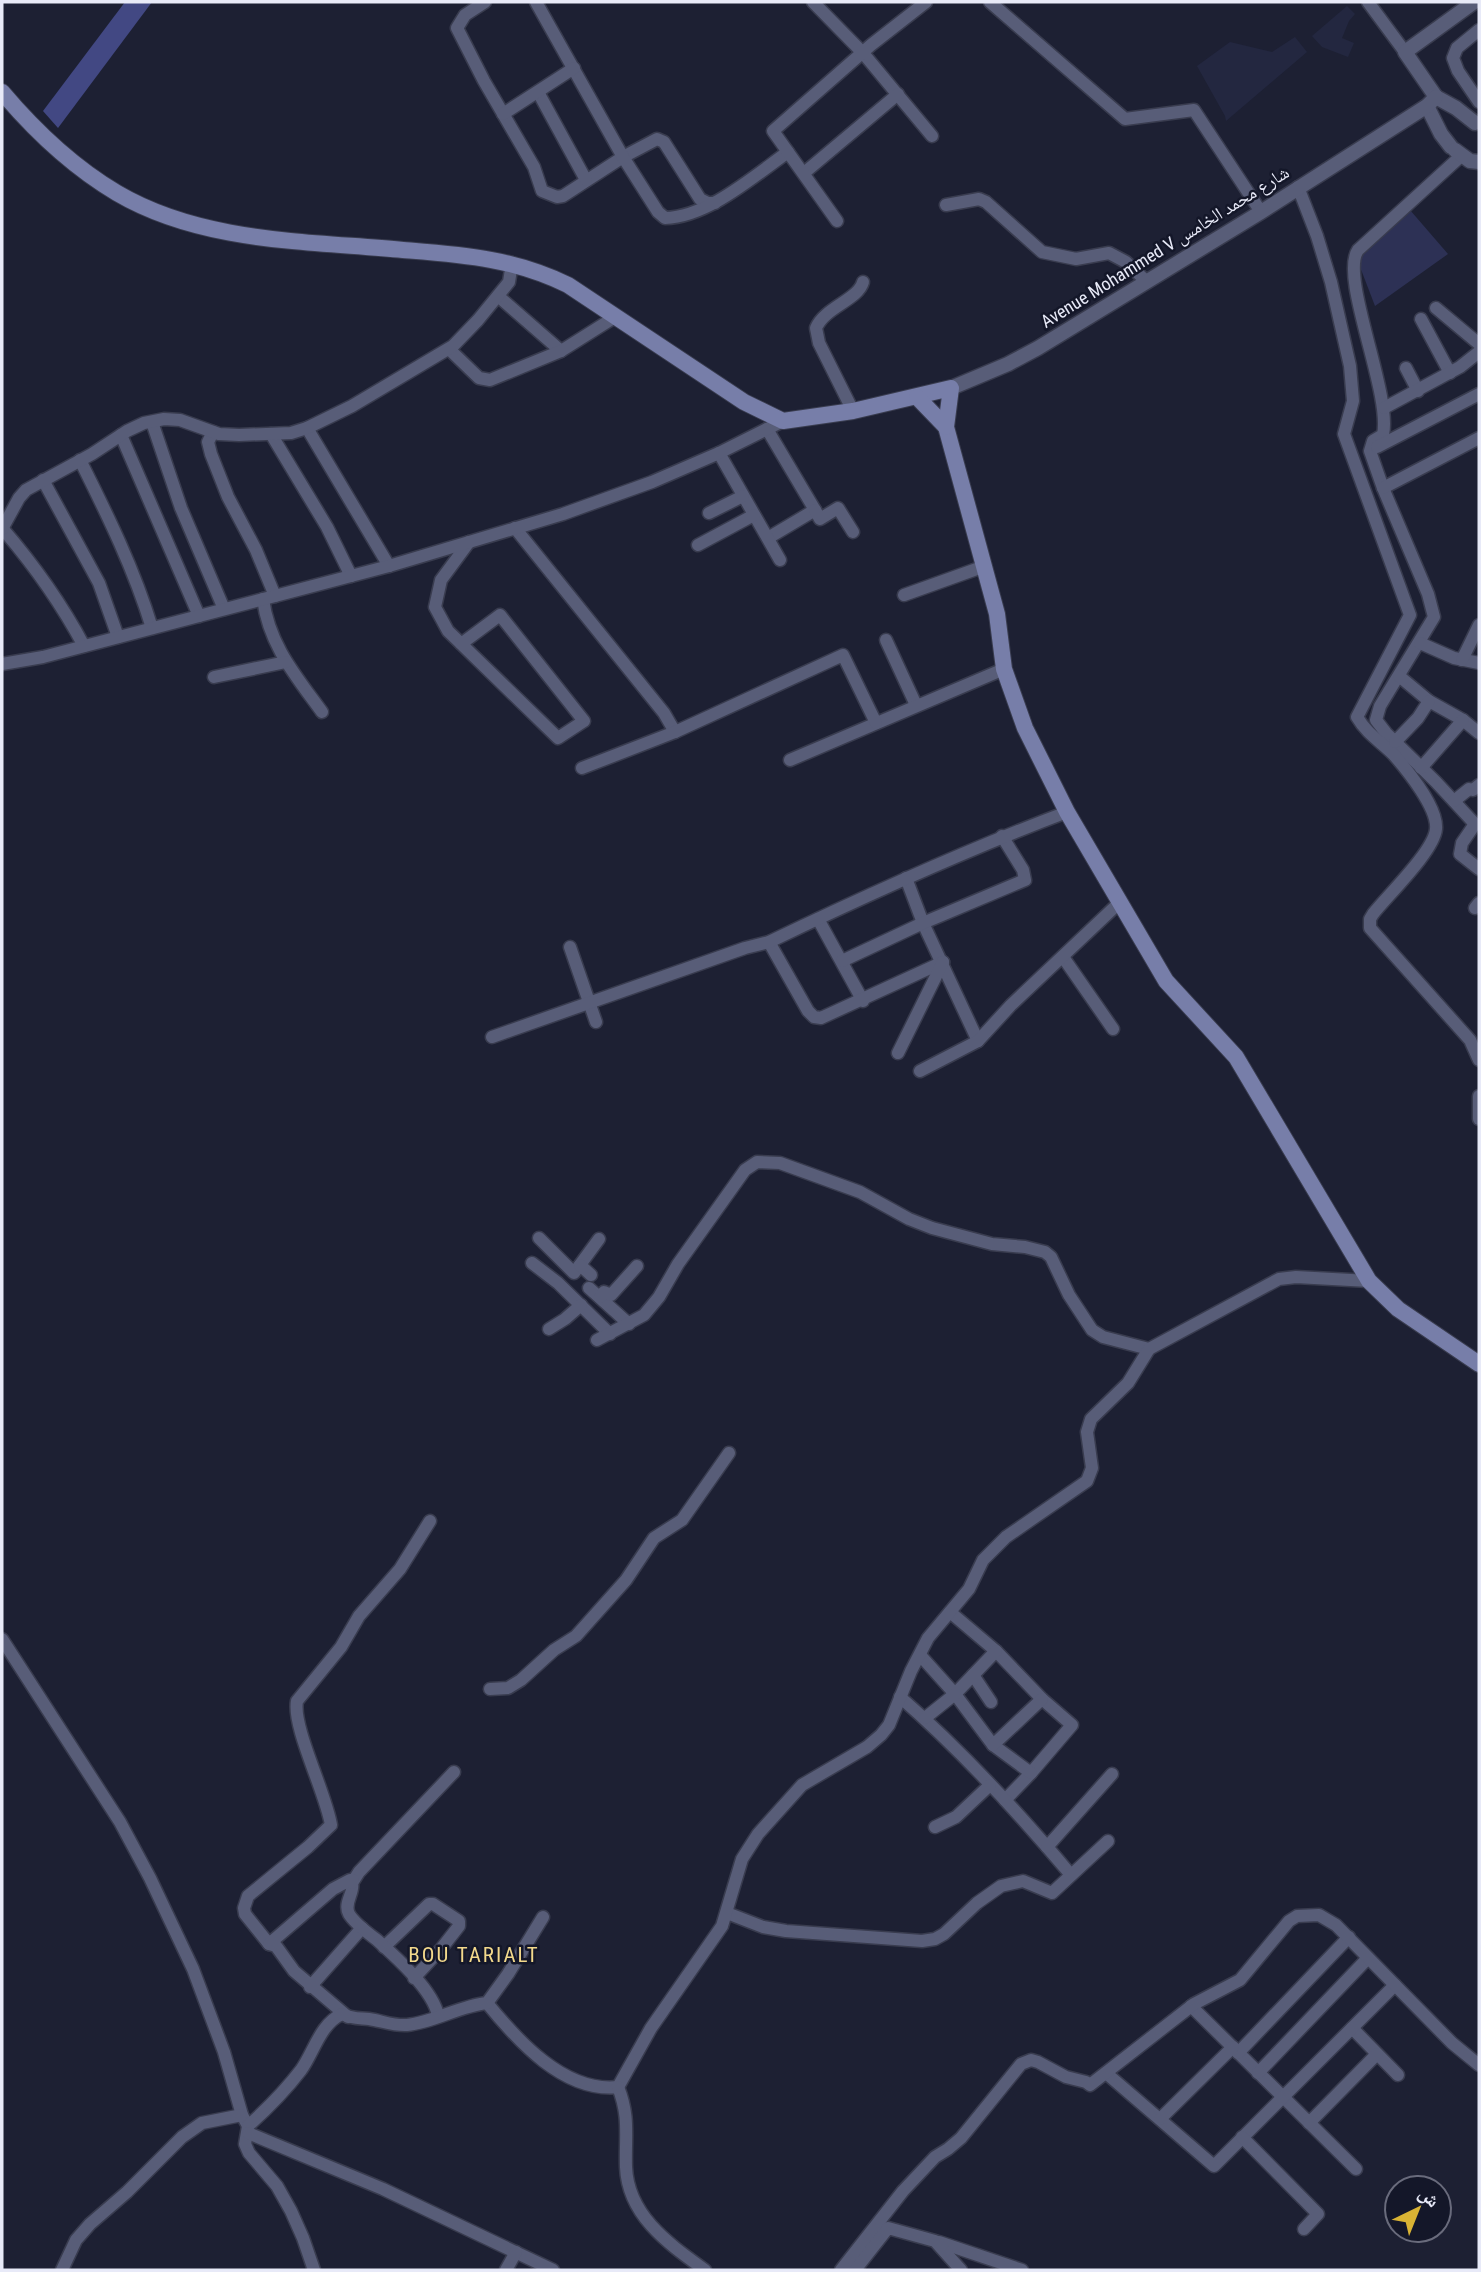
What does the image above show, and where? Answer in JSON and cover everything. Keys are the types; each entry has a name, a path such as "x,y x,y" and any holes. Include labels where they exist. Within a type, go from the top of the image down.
{"main road":[{"path":"2,92 39,132 70,160 117,193 161,214 203,226 264,238 471,256 512,263 568,285 744,402 783,421 853,411 951,388 946,427 997,614 1004,669 1025,728 1067,811 1171,988 1237,1057 1369,1281 1398,1309 1479,1364"},
{"path":"917,397 946,427"}],"street":[{"path":"485,2 465,15 457,28 534,167 542,191 557,197 564,196 622,157 657,138 664,142 701,199 708,204 715,203"},
{"path":"536,2 622,157 664,218 674,218 715,203 788,152"},
{"path":"813,2 863,53 932,136"},
{"path":"837,221 773,131 926,2"},
{"path":"990,2 1125,119 1194,110 1261,212"},
{"path":"1368,2 1405,52 1431,102 1441,134 1456,151 1479,162"},
{"path":"1405,52 1474,2"},
{"path":"1477,95 1458,71 1453,58 1457,48 1479,30"},
{"path":"503,114 574,68"},
{"path":"538,92 586,180"},
{"path":"804,173 898,93"},
{"path":"1431,102 1456,108 1478,126"},
{"name":"Avenue Mohammed V شارع محمد الخامس","path":"951,388 1008,364 1147,282 1431,102"},
{"path":"1456,151 1358,250 1353,259 1366,340 1384,408 1383,435 1373,441 1370,451 1382,488 1432,605 1433,622 1376,717 1377,723 1475,824 1462,843 1460,854 1479,869"},
{"path":"1298,187 1331,282 1350,366 1353,401 1344,434 1410,615 1357,717 1365,731 1393,755 1409,774 1430,806 1436,823 1431,844 1373,914 1370,924 1373,933 1469,1040 1479,1060"},
{"path":"946,205 979,200 986,202 1042,252 1076,259 1109,253 1126,262 1147,282"},
{"path":"84,646 43,577 2,529 24,492 135,426 152,422 180,420 214,432 239,435 291,433 307,428 352,406 449,349 509,282 512,263"},
{"path":"853,411 819,343 816,328 825,314 860,289 863,282"},
{"path":"498,296 561,351"},
{"path":"1436,307 1479,344"},
{"path":"449,349 484,380 561,351 615,317"},
{"path":"1421,319 1450,373"},
{"path":"1384,408 1450,373 1479,352"},
{"path":"1406,368 1418,391"},
{"path":"1370,451 1479,394"},
{"path":"2,664 43,657 389,566 563,514 652,482 783,421"},
{"path":"152,422 181,508 224,609"},
{"path":"307,428 389,566"},
{"path":"767,429 820,519 838,508 853,532"},
{"path":"214,432 208,442 211,454 228,497 256,550 269,598 266,624 286,662 322,712"},
{"path":"271,434 327,527 351,576"},
{"path":"121,435 199,616"},
{"path":"1382,488 1479,438"},
{"path":"719,453 780,559"},
{"path":"80,460 121,542 139,585 152,628"},
{"path":"43,480 99,583 118,637"},
{"path":"709,513 743,496"},
{"path":"768,537 815,510"},
{"path":"698,545 754,514"},
{"path":"515,528 664,713 675,732"},
{"path":"461,644 500,615 584,721 558,738 447,631 435,607 436,596 441,580 470,541"},
{"path":"904,595 985,566"},
{"path":"1462,660 1479,625"},
{"path":"886,640 916,705"},
{"path":"1420,643 1462,660 1479,663"},
{"path":"582,768 675,732 843,655 876,723"},
{"path":"214,677 286,662"},
{"path":"790,760 1004,669"},
{"path":"1399,676 1429,701 1463,720 1479,733"},
{"path":"1395,742 1418,718 1429,701"},
{"path":"1421,768 1463,720"},
{"path":"1454,801 1479,785"},
{"path":"492,1037 745,948 769,942 906,878 1067,811"},
{"path":"842,961 1025,880 1023,870 1002,836"},
{"path":"906,878 923,923 978,1041"},
{"path":"920,1070 978,1041 1011,1005 1120,902"},
{"path":"818,919 863,1000"},
{"path":"769,942 808,1011 814,1017 821,1018 943,962"},
{"path":"570,947 596,1022"},
{"path":"1063,957 1113,1029"},
{"path":"898,1054 943,962"},
{"path":"1479,1096 1479,1119"},
{"path":"597,1340 644,1315 745,1170 764,1161 780,1163 850,1188 932,1228 992,1244 1045,1251 1092,1330 1103,1337 1149,1349"},
{"path":"539,1238 574,1273 600,1239"},
{"path":"532,1263 558,1283 610,1334"},
{"path":"580,1265 591,1275"},
{"path":"600,1297 604,1292 611,1295 636,1266"},
{"path":"705,2270 650,2226 633,2200 626,2167 627,2114 618,2087 651,2028 722,1926 742,1859 758,1834 802,1785 877,1740 889,1725 928,1638 969,1589 976,1572 992,1549 1087,1481 1092,1468 1087,1432 1091,1419 1128,1383 1149,1349 1279,1279 1296,1277 1369,1281"},
{"path":"589,1288 629,1324"},
{"path":"549,1329 581,1305"},
{"path":"490,1689 508,1688 521,1680 554,1650 576,1636 626,1580 654,1538 682,1520 729,1452"},
{"path":"350,2019 310,1987 283,1959 276,1945 269,1944 245,1914 245,1905 248,1896 331,1825 302,1731 296,1709 297,1701 341,1647 359,1616 400,1569 430,1521"},
{"path":"950,1612 996,1651 1042,1699 1072,1725 1005,1800"},
{"path":"2,1639 120,1822 150,1878 197,1981 231,2071 246,2124 246,2144 249,2152 277,2186 303,2238 312,2269"},
{"path":"925,1718 955,1694 996,1651"},
{"path":"920,1655 955,1694 993,1745 1031,1773"},
{"path":"973,1675 991,1702"},
{"path":"900,1697 925,1718 1005,1800 1071,1875"},
{"path":"993,1745 1042,1699"},
{"path":"352,1883 374,1855 454,1772"},
{"path":"1047,1847 1112,1774"},
{"path":"935,1827 956,1817 990,1785"},
{"path":"726,1913 763,1927 786,1931 922,1941 940,1937 977,1903 1001,1886 1023,1881 1052,1893 1108,1841"},
{"path":"269,1944 340,1884 353,1880 354,1889 348,1902 348,1911 414,1978 432,1999 438,2016"},
{"path":"384,1947 429,1904 459,1921 441,1950 414,1978"},
{"path":"841,2270 903,2191 934,2157 961,2138 1021,2064 1031,2060 1038,2062 1066,2077 1090,2085 1191,2006 1240,1980 1284,1926 1297,1916 1326,1918 1349,1937 1463,2053 1479,2065"},
{"path":"246,2124 283,2092 302,2068 330,2021 342,2014 350,2019 370,2019 401,2025 438,2016 460,2007 487,2003 543,1917"},
{"path":"310,1987 362,1928"},
{"path":"1160,2119 1236,2050 1349,1937"},
{"path":"1258,2073 1368,1958"},
{"path":"1106,2073 1214,2166 1395,1985"},
{"path":"487,2003 504,2025 542,2061 585,2082 618,2087"},
{"path":"1191,2006 1356,2169"},
{"path":"1352,2028 1398,2074"},
{"path":"1309,2123 1377,2054"},
{"path":"62,2270 76,2240 90,2224 182,2137 202,2123 246,2124 554,2270"},
{"path":"1242,2137 1318,2214 1304,2229"},
{"path":"856,2270 888,2228 1023,2270"},
{"path":"935,2241 961,2270"},
{"path":"506,2270 516,2252"}],"shaded area":[{"path":"125,2 152,2 58,128 43,111"},
{"path":"1347,6 1355,14 1342,38 1354,43 1348,57 1322,47 1312,36"},
{"path":"1295,37 1307,52 1226,121 1197,66 1230,42 1272,52"},
{"path":"1410,210 1448,254 1375,306 1357,259"}],"district":[{"name":"BOU TARIALT","path":"474,1955"}]}
